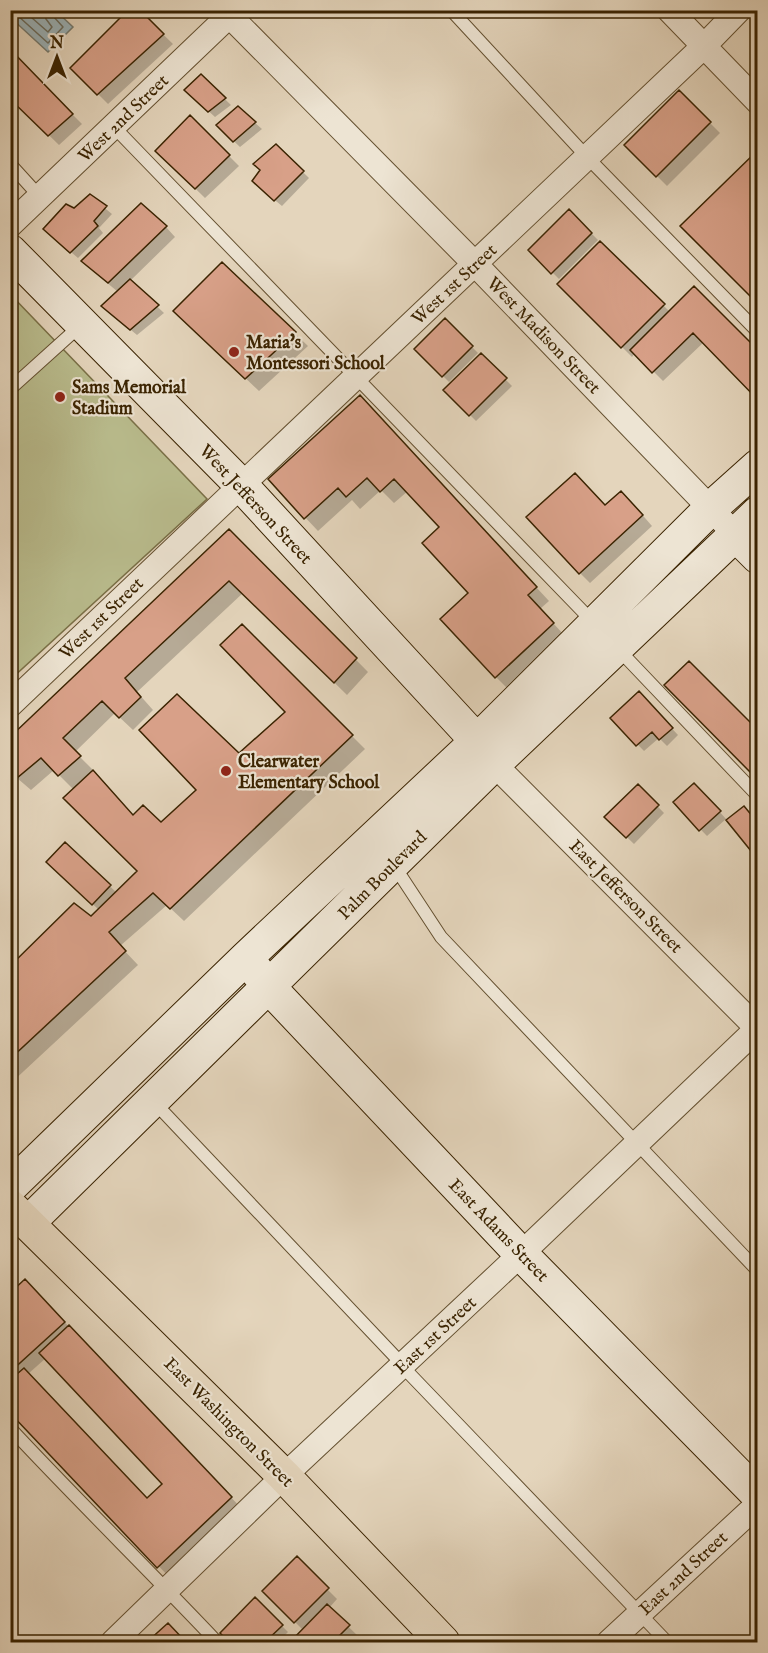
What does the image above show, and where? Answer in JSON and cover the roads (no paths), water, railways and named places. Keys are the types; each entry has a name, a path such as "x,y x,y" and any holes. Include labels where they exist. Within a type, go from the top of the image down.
{"main road":[{"name":"West Jefferson Street","path":"10,251 241,485 485,752"},
{"name":"Palm Boulevard","path":"10,1187 246,958 485,752 605,635 710,509 758,466"},
{"name":"Palm Boulevard","path":"605,635 746,524"},
{"path":"746,524 758,557"},
{"name":"Palm Boulevard","path":"16,1223 153,1100 393,864 485,752"},
{"name":"East Adams Street","path":"246,958 268,986 521,1254 758,1495"},
{"path":"125,1076 153,1100"},
{"name":"East Washington Street","path":"16,1223 284,1476 443,1642"}],"street":[{"path":"669,10 758,102"},
{"name":"West 1st Street","path":"10,705 703,47 739,10"},
{"name":"West 2nd Street","path":"10,225 114,127 229,12"},
{"name":"West Madison Street","path":"229,12 710,509 746,524"},
{"name":"East Jefferson Street","path":"485,752 758,1028"},
{"name":"East 1st Street","path":"113,1642 284,1476 758,1028"},
{"name":"East 2nd Street","path":"609,1642 758,1504"}],"lane":[{"path":"451,10 587,157 758,332"},
{"path":"114,127 758,796"},
{"path":"10,164 40,197"},
{"path":"10,389 81,325"},
{"path":"393,864 441,937 758,1271"},
{"path":"153,1100 402,1366 667,1642"},
{"path":"10,1428 217,1642"}],"water":[{"path":"10,11 56,11 73,27 48,52 11,18"}],"place":[{"name":"Maria's Montessori School","path":"234,352"},
{"name":"Sams Memorial Stadium","path":"60,397"},
{"name":"Clearwater Elementary School","path":"226,771"}]}
